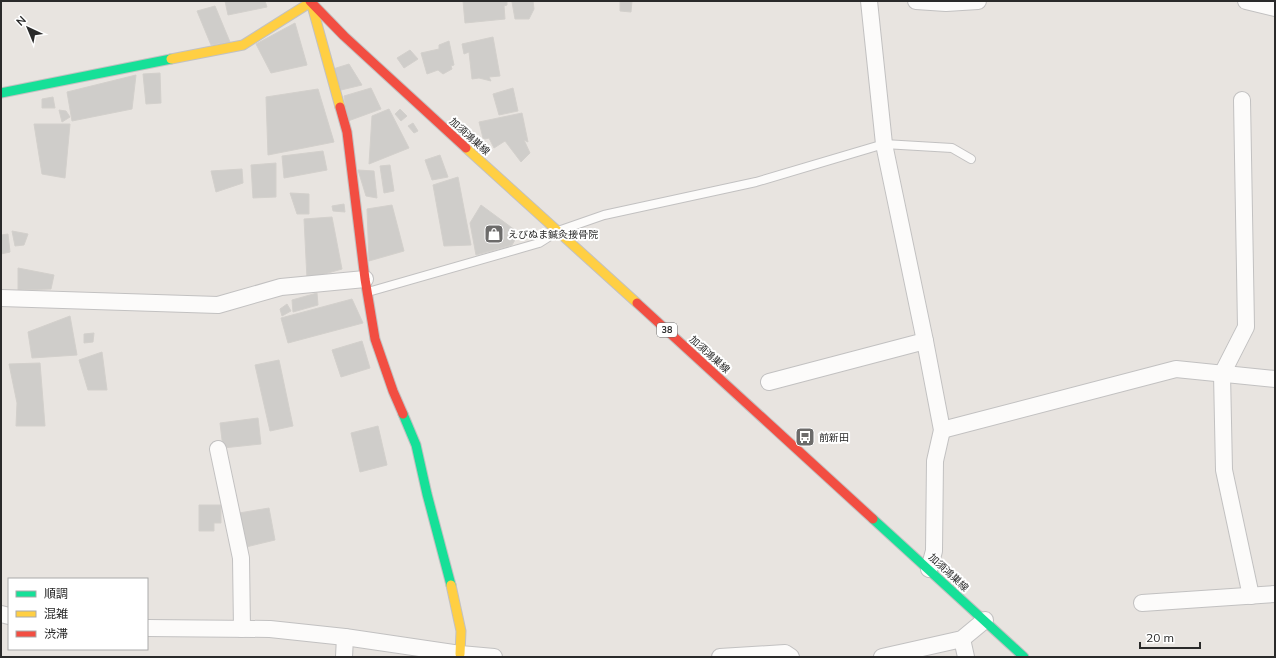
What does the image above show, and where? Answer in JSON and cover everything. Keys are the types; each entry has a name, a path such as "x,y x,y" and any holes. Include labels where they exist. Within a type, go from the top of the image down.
{"street":[{"path":"1,92 243,45 311,1 347,132 366,286 375,339 393,391 416,445 427,494 447,567 461,631 460,654"},
{"name":"加須鴻巣線","path":"311,1 370,61 1024,657"},
{"path":"870,1 884,144 942,430 935,461 934,551 929,569"},
{"path":"916,1 946,3 978,1"},
{"path":"1246,1 1275,8"},
{"path":"1242,100 1246,327 1222,374 1224,470 1252,596"},
{"path":"1,298 218,305 281,288 366,286"},
{"path":"769,382 925,341"},
{"path":"942,430 1176,369 1275,380"},
{"path":"218,449 241,558 242,629"},
{"path":"1142,603 1275,594"},
{"path":"882,657 962,640 985,620"},
{"path":"148,628 270,629 345,637 460,654 494,657"},
{"path":"344,657 345,637"},
{"path":"962,640 966,657"},
{"path":"720,657 785,652 791,657"}],"lane":[{"path":"366,286 539,243 558,231 604,215 756,182 884,144 952,148 971,159"}],"building":[{"path":"225,1 265,1 267,7 228,15"},
{"path":"463,1 507,1 507,5 504,6 505,19 465,23"},
{"path":"533,1 534,9 529,19 515,19 512,2"},
{"path":"620,1 632,1 631,12 620,11"},
{"path":"215,6 230,42 211,45 197,11"},
{"path":"295,23 307,65 271,73 256,44"},
{"path":"493,37 500,76 489,77 491,81 479,78 472,79 469,52 464,54 462,44"},
{"path":"449,41 454,65 451,66 452,69 443,74 438,70 427,74 421,53 439,49 439,45"},
{"path":"410,50 418,59 404,68 397,58"},
{"path":"349,64 362,85 341,90 333,69"},
{"path":"160,73 161,103 146,104 143,74"},
{"path":"136,75 132,109 72,121 67,92"},
{"path":"371,88 381,109 348,121 344,96"},
{"path":"513,88 518,111 499,115 493,94"},
{"path":"318,89 334,142 268,155 266,97"},
{"path":"53,97 55,108 42,108 42,99"},
{"path":"389,109 409,148 369,164 372,116"},
{"path":"400,109 407,116 401,121 395,114"},
{"path":"59,110 66,111 70,117 62,122"},
{"path":"522,113 528,142 524,140 530,153 521,162 505,141 494,148 489,138 483,138 479,122"},
{"path":"413,123 418,131 414,133 408,126"},
{"path":"34,124 70,124 65,178 42,174"},
{"path":"323,151 327,170 284,178 282,156"},
{"path":"440,155 448,177 432,180 425,160"},
{"path":"276,163 276,197 253,198 251,165"},
{"path":"390,165 394,191 384,193 380,166"},
{"path":"242,169 243,183 216,192 211,171"},
{"path":"358,170 374,171 377,198 366,196"},
{"path":"458,177 471,245 444,246 433,185"},
{"path":"290,193 309,194 309,214 297,214"},
{"path":"344,204 345,212 333,211 332,206"},
{"path":"392,205 404,251 369,261 367,209"},
{"path":"481,205 519,233 512,245 476,255 470,223"},
{"path":"332,217 342,269 307,279 304,219"},
{"path":"12,231 28,234 24,245 15,246"},
{"path":"8,234 10,252 1,254 1,235"},
{"path":"18,268 54,275 51,289 18,290"},
{"path":"317,293 318,305 293,312 292,300"},
{"path":"352,299 363,323 288,343 281,318"},
{"path":"287,304 291,311 282,316 280,309"},
{"path":"70,316 77,355 32,358 28,332"},
{"path":"94,333 93,342 84,343 84,334"},
{"path":"362,341 370,368 341,377 332,350"},
{"path":"102,352 107,390 88,390 79,360"},
{"path":"279,360 293,426 270,431 255,365"},
{"path":"40,363 45,426 16,426 17,403 9,364"},
{"path":"258,418 261,444 223,448 220,423"},
{"path":"378,426 387,465 360,472 351,433"},
{"path":"199,505 221,505 221,523 214,523 214,531 199,531"},
{"path":"269,508 275,540 246,547 239,513"}],"traffic: fast":[{"path":"1,93 171,59"},
{"path":"403,414 416,445 427,494 451,585"},
{"path":"873,519 1024,657"}],"traffic: slow":[{"path":"171,59 243,45 311,2 340,107"},
{"path":"466,148 637,303"},
{"path":"451,585 461,631 460,654"}],"traffic: jam":[{"path":"310,1 344,36 466,148"},
{"path":"340,107 347,132 365,279 375,339 393,391 403,414"},
{"path":"637,303 873,519"}],"place":[{"name":"えびぬま鍼灸接骨院","path":"494,234"},
{"name":"前新田","path":"805,437"}]}
